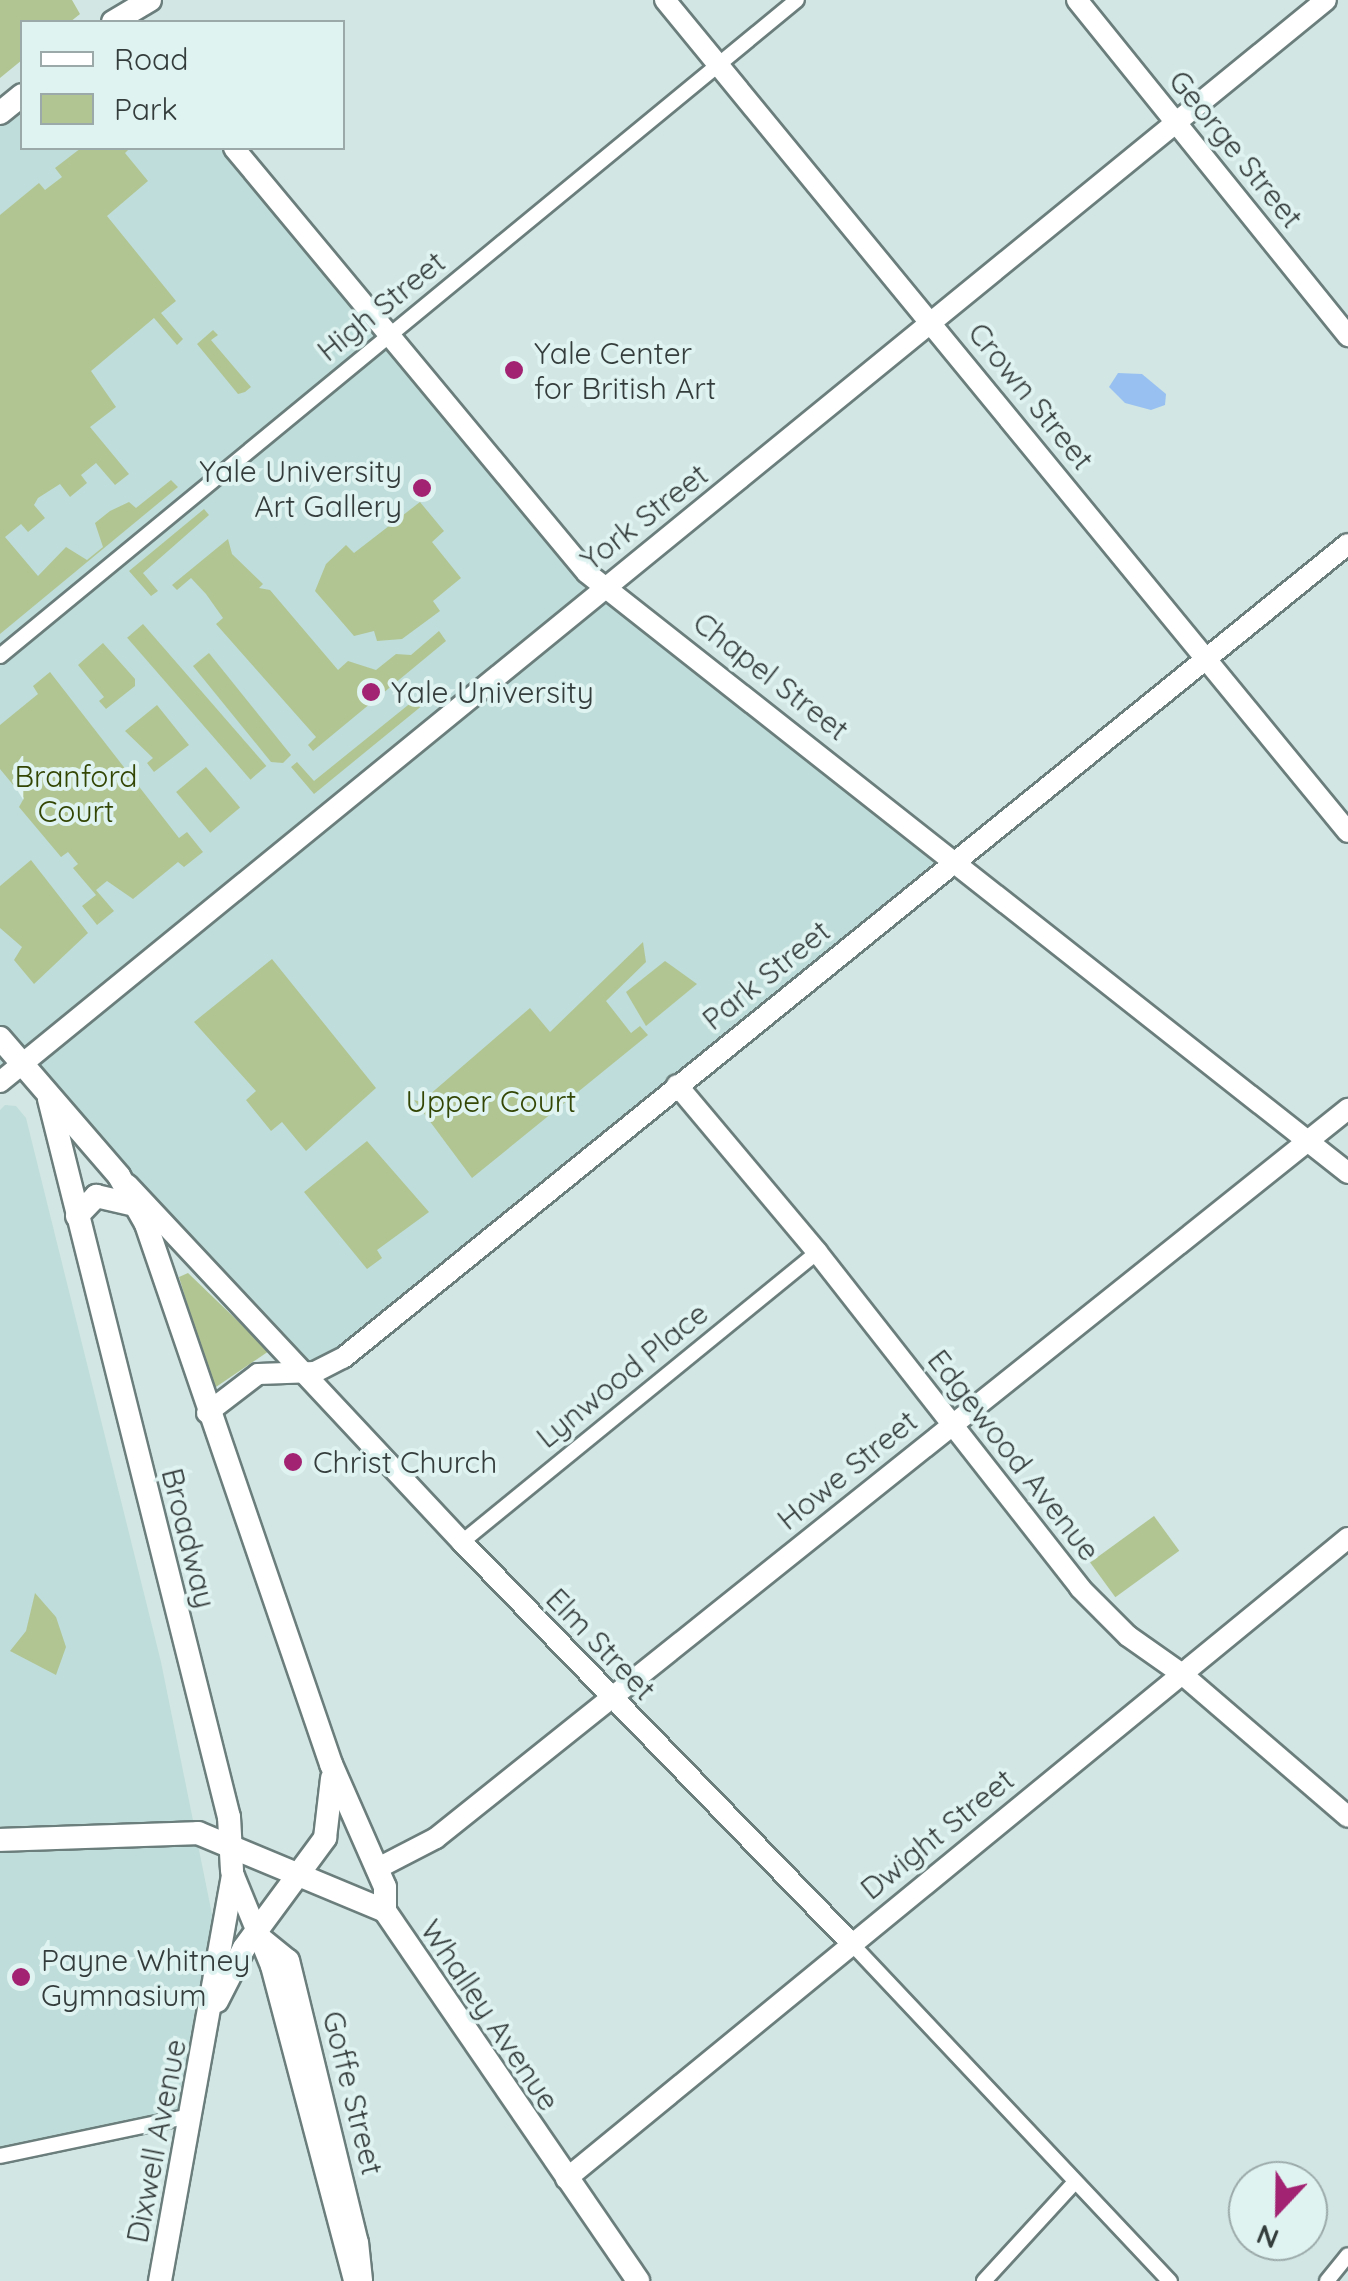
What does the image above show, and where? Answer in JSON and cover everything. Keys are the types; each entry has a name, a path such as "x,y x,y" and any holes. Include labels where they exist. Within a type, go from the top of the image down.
{"main road":[{"path":"120,15 150,0"},
{"name":"Crown Street","path":"665,0 1348,832"},
{"name":"George Street","path":"1077,0 1348,336"},
{"name":"York Street","path":"0,1082 1326,0"},
{"path":"0,113 20,97"},
{"name":"Chapel Street","path":"236,150 588,573 1348,1173"},
{"name":"Park Street","path":"207,1413 258,1374 303,1372 343,1358 1348,544"},
{"name":"Elm Street","path":"0,1038 119,1176 462,1542 851,1943"},
{"name":"Edgewood Avenue","path":"677,1086 818,1252 1080,1588 1128,1636 1182,1674 1348,1818"},
{"name":"Broadway","path":"48,1096 231,1842 232,1874"},
{"name":"Howe Street","path":"378,1868 436,1838 1348,1108"},
{"name":"Broadway","path":"119,1176 155,1244 207,1413 331,1764"},
{"path":"77,1216 96,1196 136,1204"},
{"name":"Dwight Street","path":"566,2179 1348,1538"},
{"name":"Whalley Avenue","path":"331,1764 378,1868 385,1911 638,2281"},
{"name":"Dixwell Avenue","path":"211,2012 331,1823 331,1764"},
{"path":"0,1840 179,1831 231,1842 385,1911"},
{"name":"Dixwell Avenue","path":"160,2281 211,2012 217,1939 232,1874"},
{"name":"Goffe Street","path":"232,1874 271,1966 354,2281"},
{"name":"Goffe Street","path":"257,1935 289,1960 358,2242 362,2281"}],"street":[{"name":"High Street","path":"0,656 797,0"},
{"name":"Lynwood Place","path":"462,1542 818,1252"},
{"name":"Elm Street","path":"851,1943 1170,2281"},
{"path":"0,2156 190,2116"},
{"path":"984,2281 1075,2182"},
{"path":"1327,2281 1348,2255"}],"shaded area":[{"name":"Yale University","path":"20,97 20,150 236,150 587,573 955,861 315,1372 22,1065 0,1082 0,113"},
{"path":"5,1105 16,1106 26,1118 161,1662 217,1939 190,2116 0,2156 0,1110"}],"green space":[{"path":"0,0 72,0 80,14 72,20 20,20 20,62 0,78"},
{"path":"78,150 128,150 125,153 148,181 107,216 176,301 161,313 183,339 177,345 154,318 91,371 116,407 90,427 129,474 115,485 96,463 81,475 87,483 70,497 60,484 38,498 34,505 45,518 28,532 21,524 5,537 38,576 66,547 87,560 103,547 95,523 110,511 129,502 136,508 171,480 178,487 0,634 0,215 39,183 45,190 62,177 55,168"},
{"path":"213,330 218,335 211,340 251,387 245,392 238,394 197,344"},
{"path":"420,502 444,531 432,542 461,578 433,601 440,611 402,639 377,641 374,631 354,636 315,591 326,564 346,545 354,553"},
{"path":"204,509 209,515 143,573 158,591 151,596 129,571"},
{"path":"228,539 232,554 263,584 259,588 270,590 338,670 348,661 376,670 396,654 411,655 439,631 446,641 313,751 308,745 316,737 216,624 223,618 206,594 191,578 177,590 172,585"},
{"path":"143,624 266,766 250,780 127,638"},
{"path":"103,643 135,679 135,686 106,709 99,701 104,697 78,665"},
{"path":"209,653 291,755 283,763 271,762 193,666"},
{"name":"Branford Court","path":"50,672 179,838 187,832 203,852 184,867 178,862 133,899 107,881 96,890 114,911 97,925 82,906 96,895 73,868 78,864 68,852 61,857 19,807 24,798 0,769 0,725 38,694 33,686"},
{"path":"423,693 429,700 314,794 291,767 297,762 314,781"},
{"path":"157,705 189,745 154,772 147,763 153,758 125,731"},
{"path":"206,767 240,808 210,833 176,792"},
{"path":"31,860 88,933 34,984 14,960 22,947 0,928 0,886"},
{"name":"Upper Court","path":"643,942 646,962 606,1001 631,1033 640,1026 648,1035 472,1178 414,1100 421,1102 530,1008 550,1032"},
{"path":"272,959 376,1088 306,1151 282,1122 271,1131 246,1100 256,1091 194,1022"},
{"path":"665,961 697,984 646,1026 626,992"},
{"path":"367,1141 429,1212 377,1250 382,1258 367,1269 304,1192"},
{"path":"188,1273 269,1351 213,1389 179,1277"},
{"path":"1154,1516 1179,1551 1115,1597 1090,1562"},
{"path":"35,1593 56,1617 66,1647 56,1675 10,1651 26,1631"}],"water":[{"path":"1118,373 1142,374 1166,394 1165,405 1151,410 1125,403 1109,387"}],"place":[{"name":"Yale Center for British Art","path":"514,370"},
{"name":"Yale University Art Gallery","path":"422,488"},
{"name":"Yale University","path":"371,692"},
{"name":"Christ Church","path":"293,1462"},
{"name":"Payne Whitney Gymnasium","path":"21,1977"}]}
